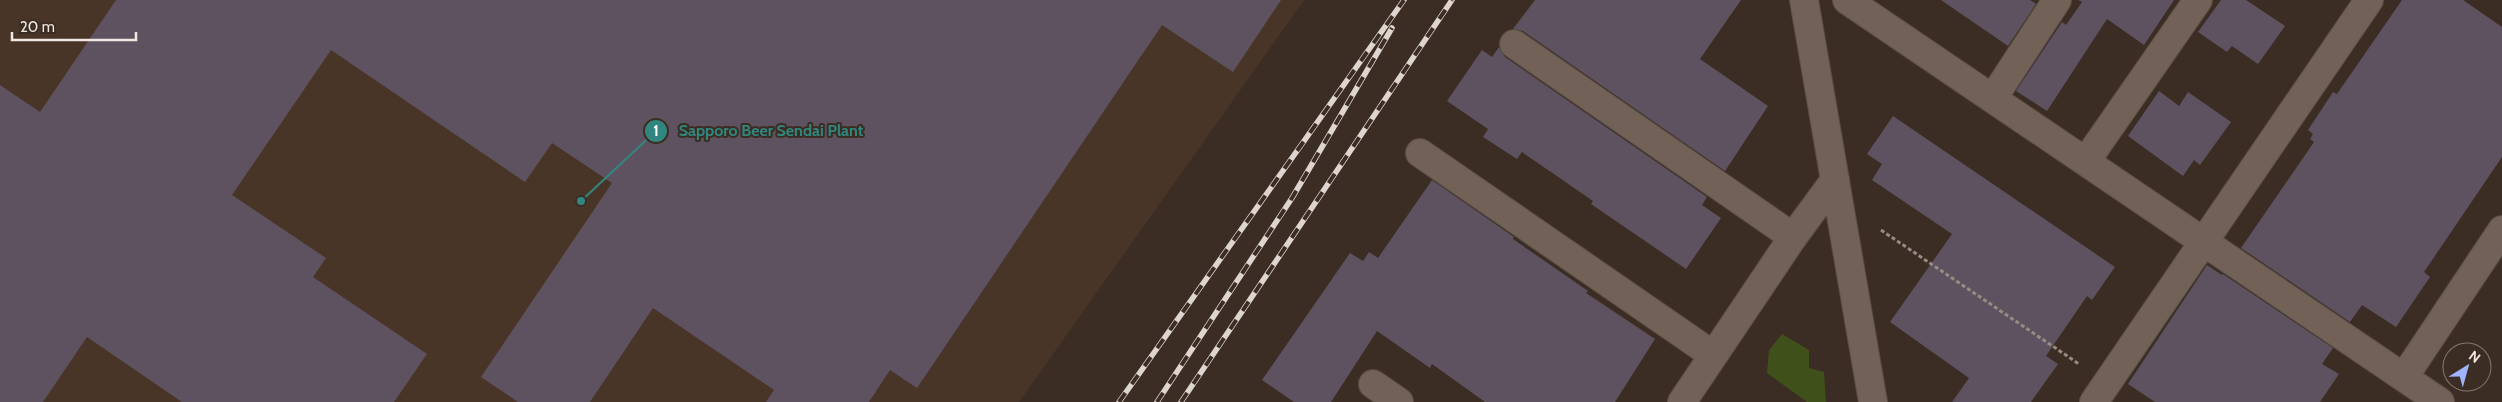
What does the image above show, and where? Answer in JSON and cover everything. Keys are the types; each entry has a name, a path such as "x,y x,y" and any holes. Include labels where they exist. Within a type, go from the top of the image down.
{"street":[{"path":"1804,0 1873,402"},
{"path":"1847,0 2440,402"},
{"path":"1993,98 2057,0"},
{"path":"2086,161 2198,0"},
{"path":"2101,392 2370,0"},
{"path":"1514,44 1793,237"},
{"path":"1420,153 1713,355"},
{"path":"1682,402 1793,237 1837,191"},
{"path":"2404,378 2502,230"},
{"path":"1372,384 1399,402"}],"path":[{"path":"1837,191 2101,392"}],"shaded area":[{"path":"0,0 1304,0 1019,402 0,402"}],"green space":[{"path":"1782,334 1809,350 1809,368 1824,372 1826,402 1807,402 1767,373 1769,350"}],"building":[{"path":"116,0 1281,0 1233,72 1162,25 917,388 890,370 869,402 766,402 774,390 653,308 590,402 518,402 481,377 612,183 552,143 525,182 331,50 232,195 326,258 313,277 427,354 394,402 182,402 87,337 43,402 0,402 0,85 40,112"},
{"path":"1535,0 1741,0 1700,59 1768,106 1725,171 1523,31 1513,29"},
{"path":"1941,0 2030,0 2036,4 2008,46"},
{"path":"2078,0 2174,0 2144,45 2107,19 2047,111 2016,91 2062,22 2066,25 2082,2"},
{"path":"2221,0 2246,0 2285,26 2258,64 2232,46 2227,52 2198,32"},
{"path":"2402,0 2463,0 2502,27 2502,157 2424,272 2430,277 2396,327 2362,305 2350,322 2241,248 2314,142 2310,139 2313,134 2308,130 2333,92 2337,94"},
{"path":"1499,47 1505,57 1707,197 1702,205 1721,218 1686,269 1591,204 1593,201 1522,152 1517,159 1483,137 1488,129 1447,101 1482,50 1492,57"},
{"path":"2159,91 2179,106 2188,92 2231,122 2200,165 2194,160 2183,176 2128,136"},
{"path":"1893,116 2115,267 2092,300 2087,296 2046,356 2058,364 2031,402 1952,402 1969,378 1890,322 1952,234 1872,180 1882,164 1867,154"},
{"path":"1432,180 1588,291 1586,293 1655,339 1615,402 1485,402 1432,364 1430,368 1377,331 1331,402 1294,402 1262,380 1350,253 1363,261 1369,252 1378,258"},
{"path":"2207,265 2333,348 2322,364 2339,374 2320,402 2155,402 2128,384"}],"railway":[{"path":"1119,402 1404,0"},
{"path":"1181,402 1452,0"},
{"path":"1157,402 1292,198 1392,28"}],"place":[{"name":"Sapporo Beer Sendai Plant","path":"581,201"}]}
